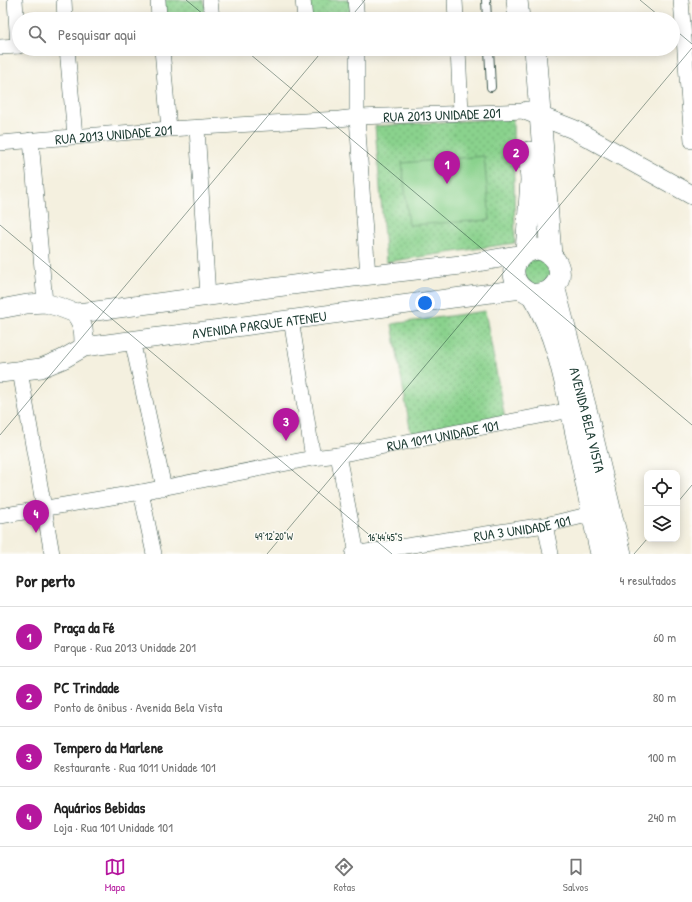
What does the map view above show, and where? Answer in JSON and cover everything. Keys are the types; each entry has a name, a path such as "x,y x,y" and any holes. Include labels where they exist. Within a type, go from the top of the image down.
{"main road":[{"path":"517,0 518,12"},
{"path":"531,0 532,12"},
{"path":"522,56 534,113 551,255"},
{"path":"525,253 531,180 535,56"},
{"path":"539,250 551,255 556,260 558,266 558,280 554,286 544,293 527,292 517,283 514,269 516,262 525,253 539,250"},
{"name":"AVENIDA BELA VISTA","path":"554,286 581,388 621,554"},
{"name":"AVENIDA BELA VISTA","path":"527,292 548,324 558,356 571,410 601,554"}],"street":[{"path":"15,0 16,12"},
{"path":"64,0 65,12"},
{"path":"158,0 159,12"},
{"path":"210,0 211,12"},
{"path":"303,0 304,12"},
{"path":"355,0 356,12"},
{"path":"455,0 456,12"},
{"path":"681,0 692,141"},
{"path":"0,47 12,46"},
{"path":"68,56 75,136"},
{"path":"163,56 169,129"},
{"path":"357,56 357,117 368,276"},
{"path":"458,56 460,113"},
{"name":"RUA 2013 UNIDADE 201","path":"0,142 357,117 460,113 534,113"},
{"path":"534,113 573,129 692,195"},
{"path":"197,128 208,296"},
{"path":"31,140 46,303"},
{"path":"0,309 27,304 46,303 75,313 461,265 525,253"},
{"name":"AVENIDA PARQUE ATENEU","path":"0,373 41,368 63,359 84,347 292,319 527,292"},
{"path":"75,313 84,330 84,347"},
{"path":"292,319 314,458"},
{"path":"132,340 164,488"},
{"path":"20,371 52,554"},
{"name":"RUA 1011 UNIDADE 101","path":"0,516 164,488 314,458 338,455 571,410"},
{"name":"RUA 3 UNIDADE 101","path":"338,455 356,554 545,525 592,514"},
{"path":"142,492 154,554"},
{"path":"545,525 550,554"}],"lane":[{"path":"486,0 487,12"},
{"path":"489,56 491,87"}],"green space":[{"path":"163,0 204,0 207,12 164,12"},
{"path":"306,0 352,0 353,12 307,12"},
{"path":"513,118 515,243 386,262 375,126"},
{"path":"484,156 490,220 409,225 402,163"},
{"path":"542,258 553,278 530,289 522,268 528,260"},
{"path":"485,311 505,419 411,434 392,324"}],"place":[{"name":"PC Trindade","path":"516,172"},
{"name":"Praça da Fé","path":"447,184"},
{"name":"Tempero da Marlene","path":"286,441"},
{"name":"Aquários Bebidas","path":"36,533"}]}
